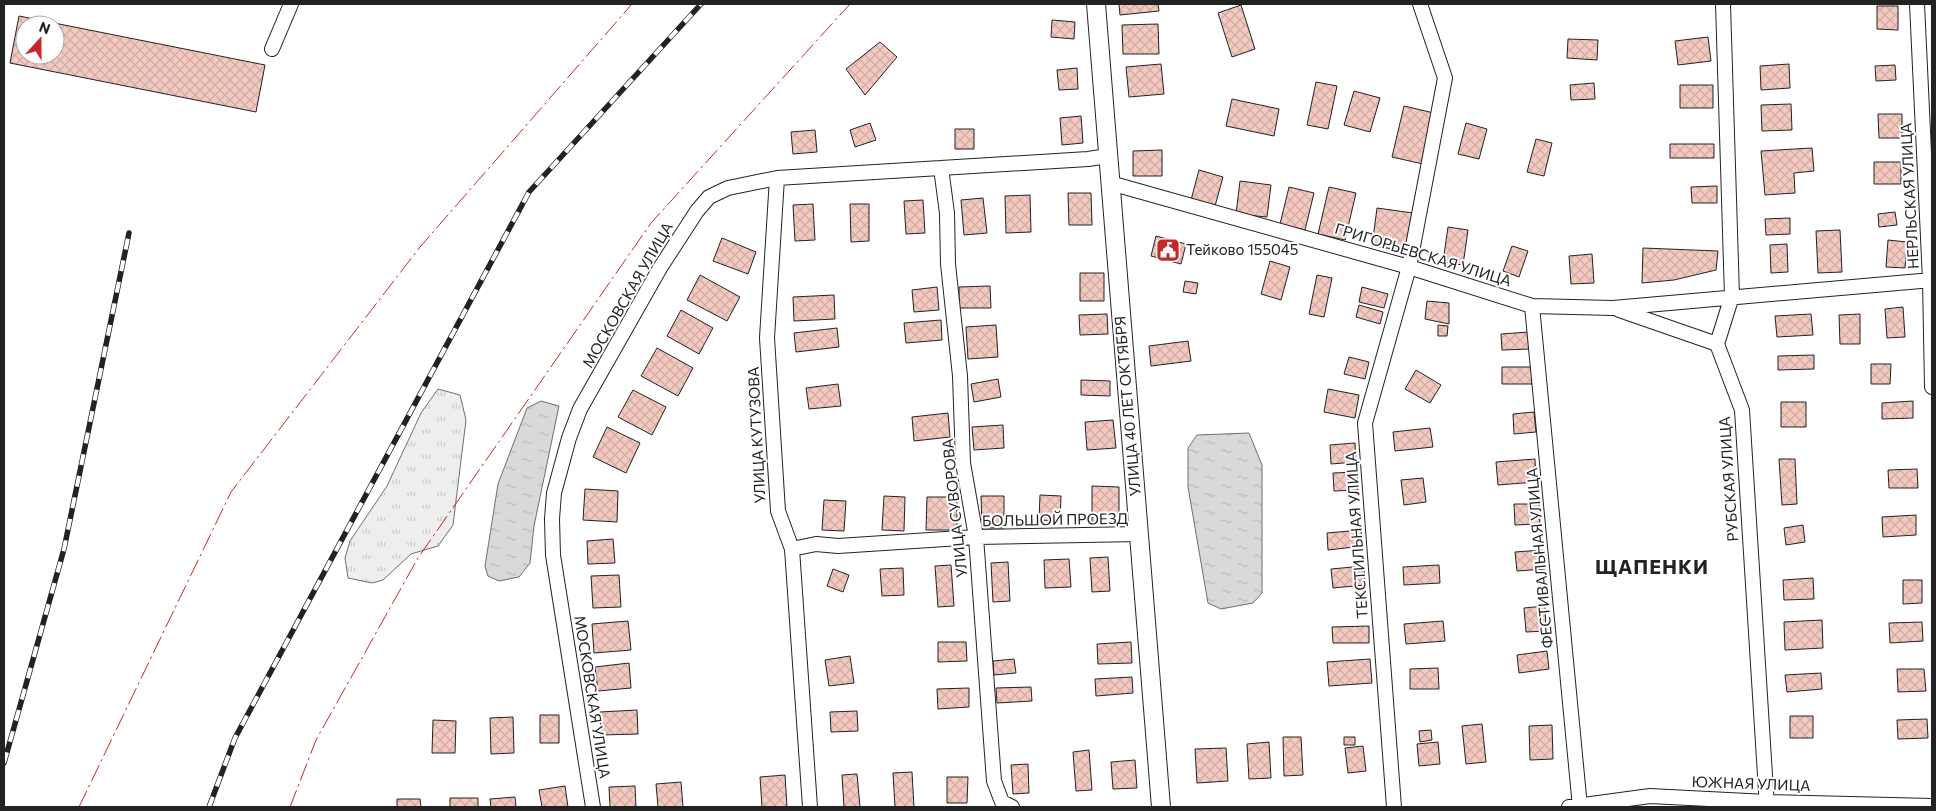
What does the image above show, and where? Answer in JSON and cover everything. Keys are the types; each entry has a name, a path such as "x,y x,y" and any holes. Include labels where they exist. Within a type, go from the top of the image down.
{"street":[{"path":"272,49 291,4"},
{"name":"УЛИЦА 40 ЛЕТ ОКТЯБРЯ","path":"1096,4 1161,807"},
{"name":"ТЕКСТИЛЬНАЯ УЛИЦА","path":"1394,807 1365,423 1409,267 1445,78 1420,4"},
{"path":"1613,308 1717,344 1732,296 1724,4"},
{"name":"НЕРЛЬСКАЯ УЛИЦА","path":"1918,4 1931,280 1932,387"},
{"name":"МОСКОВСКАЯ УЛИЦА","path":"592,807 553,555 552,519 559,468 580,409 660,268 697,211 709,197 728,188 776,178 1088,159 1108,156"},
{"name":"УЛИЦА СУВОРОВА","path":"941,168 947,213 948,264 960,376 964,463 976,537 994,780 1002,802 1012,807"},
{"name":"УЛИЦА КУТУЗОВА","path":"776,178 767,338 778,510 792,549 810,807"},
{"name":"ГРИГОРЬЕВСКАЯ УЛИЦА","path":"1110,183 1409,267 1532,306 1613,308 1732,296 1931,280"},
{"name":"ФЕСТИВАЛЬНАЯ УЛИЦА","path":"1532,306 1576,807"},
{"name":"РУБСКАЯ УЛИЦА","path":"1717,344 1742,410 1767,805"},
{"name":"БОЛЬШОЙ ПРОЕЗД","path":"792,549 816,544 838,546 976,537 1139,534"},
{"name":"ЮЖНАЯ УЛИЦА","path":"1576,807 1650,796 1767,805 1932,806"}],"green space":[{"path":"438,389 460,395 466,420 453,525 438,546 411,554 383,580 372,583 348,578 345,558 350,541 387,486 421,413"}],"water":[{"path":"541,401 559,406 534,526 530,563 519,577 499,581 488,576 485,566 498,484 527,408"},
{"path":"1249,433 1262,465 1262,593 1253,603 1221,609 1208,603 1188,487 1188,448 1197,435"}],"building":[{"path":"1119,4 1158,4 1159,11 1120,15"},
{"path":"1241,5 1255,49 1232,57 1218,13"},
{"path":"1877,6 1898,6 1898,30 1877,29"},
{"path":"1052,20 1075,22 1074,39 1051,37"},
{"path":"1158,24 1159,54 1123,54 1122,25"},
{"path":"65,25 265,65 256,112 20,65 65,65"},
{"path":"15,37 15,64 10,63"},
{"path":"1708,37 1711,61 1678,65 1675,41"},
{"path":"1568,39 1598,40 1597,60 1567,58"},
{"path":"880,42 897,57 865,95 846,69"},
{"path":"1161,64 1164,94 1129,97 1126,67"},
{"path":"1789,64 1790,88 1761,90 1760,66"},
{"path":"1895,65 1896,80 1876,81 1875,66"},
{"path":"1077,68 1078,89 1059,90 1057,70"},
{"path":"1316,82 1337,86 1328,129 1307,125"},
{"path":"1594,83 1595,99 1571,100 1570,85"},
{"path":"1680,85 1713,85 1713,108 1680,108"},
{"path":"1354,91 1380,98 1370,132 1344,125"},
{"path":"1232,99 1279,109 1274,136 1226,126"},
{"path":"1791,104 1792,130 1762,131 1761,105"},
{"path":"1404,106 1434,113 1423,164 1392,157"},
{"path":"1878,114 1902,114 1902,138 1879,138"},
{"path":"1081,116 1083,143 1062,145 1060,118"},
{"path":"870,123 876,140 855,147 850,130"},
{"path":"1466,123 1487,129 1479,159 1458,154"},
{"path":"955,129 974,129 974,149 955,149"},
{"path":"815,130 817,152 793,154 791,132"},
{"path":"1536,139 1552,143 1544,176 1527,172"},
{"path":"1670,144 1714,144 1714,158 1670,158"},
{"path":"1812,148 1814,171 1794,173 1795,193 1765,195 1761,151"},
{"path":"1162,150 1162,176 1133,176 1133,151"},
{"path":"1874,162 1901,162 1901,184 1874,184"},
{"path":"1199,170 1223,177 1215,206 1191,200"},
{"path":"1240,181 1271,185 1267,217 1236,214"},
{"path":"1717,186 1717,203 1692,203 1691,187"},
{"path":"1289,187 1314,193 1305,230 1280,224"},
{"path":"1329,187 1356,193 1345,240 1318,234"},
{"path":"1068,193 1091,193 1092,225 1069,225"},
{"path":"1030,195 1031,232 1006,233 1005,196"},
{"path":"983,198 987,233 964,235 961,200"},
{"path":"923,200 925,233 906,234 904,201"},
{"path":"813,204 815,240 795,241 793,205"},
{"path":"850,204 869,204 869,241 851,242"},
{"path":"1377,208 1413,213 1408,251 1372,246"},
{"path":"1895,212 1897,225 1879,227 1878,214"},
{"path":"1790,218 1790,234 1766,235 1765,219"},
{"path":"1448,227 1468,230 1463,265 1443,262"},
{"path":"1840,230 1842,272 1818,273 1816,231"},
{"name":"Тейково 155045","path":"1156,236 1186,244 1181,264 1151,256"},
{"path":"722,238 756,252 748,274 713,261"},
{"path":"1888,240 1907,242 1905,268 1886,267"},
{"path":"1787,244 1788,272 1771,273 1770,245"},
{"path":"1512,246 1528,251 1519,277 1503,271"},
{"path":"1643,248 1718,251 1716,270 1674,280 1642,283"},
{"path":"1592,254 1594,283 1571,284 1569,256"},
{"path":"1270,261 1290,267 1281,300 1261,294"},
{"path":"1080,273 1104,273 1104,301 1080,301"},
{"path":"700,275 740,297 727,321 687,300"},
{"path":"1317,275 1332,278 1324,317 1309,314"},
{"path":"1185,281 1198,283 1196,294 1183,292"},
{"path":"990,286 991,308 959,308 959,287"},
{"path":"937,287 939,310 914,312 912,290"},
{"path":"1362,287 1388,294 1384,308 1359,302"},
{"path":"834,295 835,319 794,321 793,297"},
{"path":"1427,301 1449,303 1449,324 1425,319"},
{"path":"1359,305 1383,312 1380,324 1356,317"},
{"path":"1903,307 1905,337 1887,338 1885,309"},
{"path":"681,310 713,328 699,354 667,336"},
{"path":"1107,314 1108,334 1080,335 1079,315"},
{"path":"1811,314 1813,335 1777,337 1775,316"},
{"path":"1860,314 1860,344 1840,344 1839,315"},
{"path":"941,320 942,340 906,343 904,323"},
{"path":"996,325 998,357 968,359 966,327"},
{"path":"1438,325 1448,326 1447,336 1438,336"},
{"path":"837,328 839,347 796,352 794,333"},
{"path":"1529,332 1530,349 1502,350 1501,334"},
{"path":"1188,341 1191,361 1151,366 1149,346"},
{"path":"657,348 693,368 678,396 641,376"},
{"path":"1814,355 1814,369 1778,370 1778,356"},
{"path":"1349,357 1369,362 1365,379 1344,374"},
{"path":"1871,364 1891,364 1890,384 1871,384"},
{"path":"1502,367 1532,367 1532,384 1502,384"},
{"path":"1416,370 1441,385 1430,403 1405,389"},
{"path":"998,379 1001,397 974,402 971,384"},
{"path":"1081,380 1110,381 1110,396 1081,395"},
{"path":"838,384 841,406 809,409 806,388"},
{"path":"1328,389 1359,395 1355,418 1324,412"},
{"path":"633,390 666,407 652,435 618,417"},
{"path":"1913,401 1913,418 1882,419 1882,403"},
{"path":"1781,402 1806,402 1806,427 1781,427"},
{"path":"1534,412 1536,432 1514,434 1513,414"},
{"path":"948,413 950,437 914,441 912,417"},
{"path":"1113,420 1116,448 1087,450 1085,422"},
{"path":"1003,425 1004,448 974,450 972,427"},
{"path":"607,427 640,443 626,473 593,457"},
{"path":"1430,428 1433,447 1395,451 1393,432"},
{"path":"1355,443 1356,462 1331,464 1330,445"},
{"path":"1535,459 1536,482 1498,485 1496,462"},
{"path":"1779,459 1795,459 1797,504 1782,505"},
{"path":"1917,469 1918,488 1889,488 1888,470"},
{"path":"1357,472 1358,490 1334,491 1333,473"},
{"path":"1423,478 1426,502 1404,505 1401,480"},
{"path":"1092,486 1119,487 1119,522 1092,522"},
{"path":"585,489 618,491 617,522 583,520"},
{"path":"1040,495 1061,496 1060,521 1039,520"},
{"path":"884,496 905,497 904,531 882,530"},
{"path":"981,496 1004,496 1004,528 982,528"},
{"path":"927,497 957,497 957,530 926,530"},
{"path":"824,500 846,501 844,531 822,530"},
{"path":"1514,504 1539,504 1540,524 1515,525"},
{"path":"1916,515 1916,535 1883,537 1882,517"},
{"path":"1803,525 1805,542 1786,545 1784,528"},
{"path":"1361,530 1363,546 1328,550 1327,533"},
{"path":"613,539 615,563 588,564 587,541"},
{"path":"1543,550 1545,569 1517,571 1515,552"},
{"path":"1108,557 1110,591 1092,592 1090,558"},
{"path":"1069,559 1071,587 1045,588 1044,560"},
{"path":"1008,562 1010,601 993,602 991,563"},
{"path":"951,565 954,606 938,607 935,566"},
{"path":"1439,565 1440,583 1404,585 1403,567"},
{"path":"1364,566 1365,585 1333,588 1331,569"},
{"path":"903,568 904,595 882,596 880,569"},
{"path":"833,569 849,575 843,592 827,586"},
{"path":"619,575 621,607 593,608 591,576"},
{"path":"1813,578 1814,599 1784,600 1783,580"},
{"path":"1903,580 1922,580 1922,603 1903,604"},
{"path":"1545,606 1546,631 1526,632 1524,608"},
{"path":"1822,620 1823,648 1785,650 1784,622"},
{"path":"628,621 631,650 594,653 592,624"},
{"path":"1443,621 1445,641 1406,644 1404,624"},
{"path":"1922,622 1923,641 1890,643 1889,623"},
{"path":"1369,626 1369,643 1333,643 1332,627"},
{"path":"938,642 966,642 967,661 938,662"},
{"path":"1131,642 1132,663 1098,664 1097,644"},
{"path":"1547,651 1549,669 1519,673 1517,655"},
{"path":"850,656 854,683 829,686 825,660"},
{"path":"1014,659 1016,673 994,675 993,661"},
{"path":"1370,659 1372,683 1329,686 1327,662"},
{"path":"629,663 631,688 598,691 595,667"},
{"path":"1438,668 1439,689 1410,689 1410,669"},
{"path":"1897,669 1924,669 1926,691 1898,692"},
{"path":"1821,673 1822,689 1787,692 1785,675"},
{"path":"1132,677 1133,693 1096,696 1095,679"},
{"path":"1031,687 1032,701 997,703 996,688"},
{"path":"969,688 969,707 938,709 937,689"},
{"path":"637,710 638,734 601,735 600,712"},
{"path":"857,711 858,731 831,732 830,712"},
{"path":"540,715 559,715 559,743 540,743"},
{"path":"1790,716 1813,716 1813,738 1790,738"},
{"path":"513,717 514,753 491,754 490,718"},
{"path":"1927,719 1928,738 1898,739 1897,720"},
{"path":"433,720 456,721 455,753 432,753"},
{"path":"1482,724 1486,762 1466,764 1462,726"},
{"path":"1552,725 1553,759 1530,760 1529,726"},
{"path":"1431,730 1432,740 1420,742 1419,731"},
{"path":"1283,737 1301,737 1303,775 1284,776"},
{"path":"1344,737 1355,737 1355,745 1344,745"},
{"path":"1269,742 1271,778 1249,779 1247,744"},
{"path":"1438,742 1440,764 1419,766 1417,744"},
{"path":"1363,746 1366,771 1348,773 1345,748"},
{"path":"1226,748 1228,781 1197,783 1195,749"},
{"path":"1089,750 1092,790 1076,791 1073,752"},
{"path":"1135,760 1137,788 1113,789 1111,762"},
{"path":"1028,764 1029,793 1013,794 1011,765"},
{"path":"912,772 914,807 895,807 893,773"},
{"path":"857,774 860,807 844,807 842,775"},
{"path":"785,775 787,807 762,807 760,777"},
{"path":"947,777 968,777 967,803 947,803"},
{"path":"681,782 683,807 658,807 656,784"},
{"path":"565,786 568,807 542,807 539,790"},
{"path":"635,786 636,807 610,807 609,787"},
{"path":"515,797 516,807 491,807 490,799"},
{"path":"450,798 478,798 478,807 450,807"},
{"path":"397,799 420,799 421,807 397,807"}],"railway":[{"path":"209,807 235,738 529,192 701,4"},
{"path":"4,763 64,549 129,233"}],"power":[{"path":"79,807 231,492 420,247 632,4"},
{"path":"290,807 316,740 418,558 651,223 850,4"}],"place":[{"name":"Тейково 155045","path":"1168,250"}],"district":[{"name":"ЩАПЕНКИ","path":"1652,567"}]}
